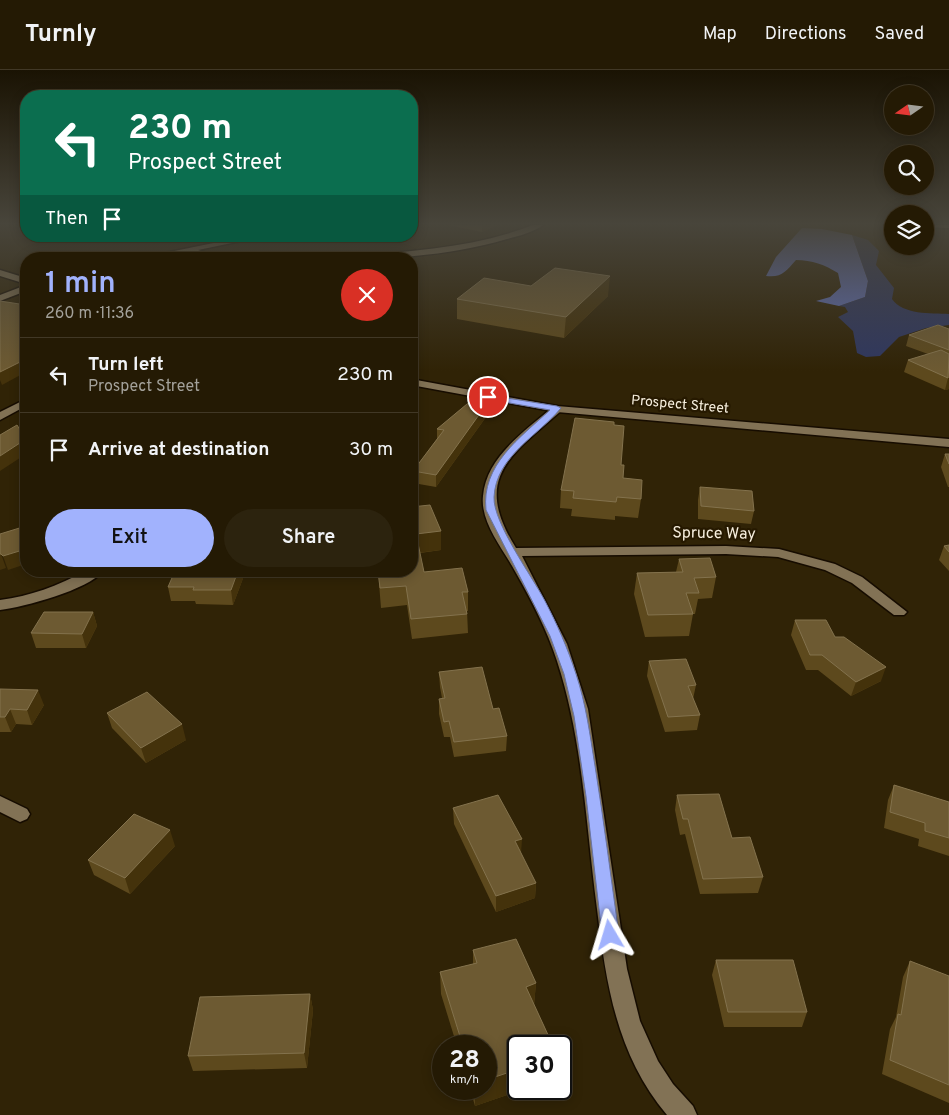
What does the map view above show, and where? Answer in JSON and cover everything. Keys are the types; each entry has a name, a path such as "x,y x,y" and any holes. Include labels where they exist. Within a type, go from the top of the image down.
{"street":[{"path":"2,274 20,279"},
{"path":"0,298 20,290"},
{"name":"Prospect Street","path":"418,383 557,408 949,443"},
{"path":"0,417 20,405"},
{"path":"557,408 512,450 500,466 492,483 489,497 491,510 497,525 556,636 570,674 580,716 615,968 627,1021 652,1075 665,1096 684,1115"},
{"name":"Spruce Way","path":"513,552 726,550 779,553 830,567 857,580 899,612"},
{"path":"0,606 42,596 77,583 86,577"},
{"path":"0,803 20,814"}],"shaded area":[{"path":"767,274 781,274 776,276 766,276"},
{"path":"838,274 865,274 868,281 865,297 839,306 816,301 830,297 841,287"},
{"path":"865,274 883,274 894,288 892,299 897,304 910,311 949,314 949,325 926,328 899,337 880,356 866,357 857,353 853,331 838,317 848,312 845,307 839,306 865,297 868,281"}],"building":[{"path":"547,274 595,274 610,276 566,317 457,299 484,278 531,286"},
{"path":"0,301 20,304 20,362 0,372"},
{"path":"938,325 949,329 949,350 909,335"},
{"path":"941,350 949,354 948,378 908,360"},
{"path":"485,389 496,391 436,475 418,472 418,464 444,430 437,429"},
{"path":"575,418 614,422 614,425 624,426 621,465 624,465 623,478 642,480 641,499 617,497 616,502 573,498 574,491 561,490"},
{"path":"17,425 20,430 20,443 0,456 0,435"},
{"path":"945,454 949,454 949,464"},
{"path":"700,487 752,491 754,511 701,506"},
{"path":"430,505 441,531 418,534 418,506"},
{"path":"20,528 20,551 3,556 0,554 0,534"},
{"path":"418,544 424,572 462,568 468,592 462,592 467,614 411,619 406,586 380,588 379,577 418,577"},
{"path":"949,545 949,552 944,546"},
{"path":"710,558 716,577 694,578 699,593 686,593 693,614 648,615 637,573 683,572 679,559"},
{"path":"172,577 236,577 231,590 193,590 194,587 168,587"},
{"path":"44,612 93,612 82,634 31,633"},
{"path":"795,620 826,620 835,637 844,637 886,667 856,682 822,655 810,655"},
{"path":"686,659 696,685 688,686 700,715 668,717 649,661"},
{"path":"482,667 493,709 499,708 507,736 454,742 449,721 444,722 439,699 445,698 439,672"},
{"path":"0,689 38,690 27,710 10,709 5,717 0,717"},
{"path":"147,692 182,724 141,748 107,713"},
{"path":"894,785 949,802 949,838 925,831 925,823 890,812"},
{"path":"719,794 732,838 750,837 763,877 703,879 688,819 683,819 677,795"},
{"path":"498,795 522,839 515,841 536,883 496,896 453,808"},
{"path":"134,814 170,830 125,878 88,860"},
{"path":"516,939 536,983 526,987 548,1035 507,1035 507,1073 497,1076 497,1035 460,1035 440,972 477,963 473,950"},
{"path":"716,960 793,960 807,1012 728,1012"},
{"path":"910,961 949,976 949,1085 890,1060 898,1014 901,1015"},
{"path":"310,994 304,1053 188,1056 200,997"}],"route":[{"path":"488,397 557,408 512,450 500,466 492,483 489,497 491,510 497,525 556,636 570,674 580,716 593,796 610,935"}]}
